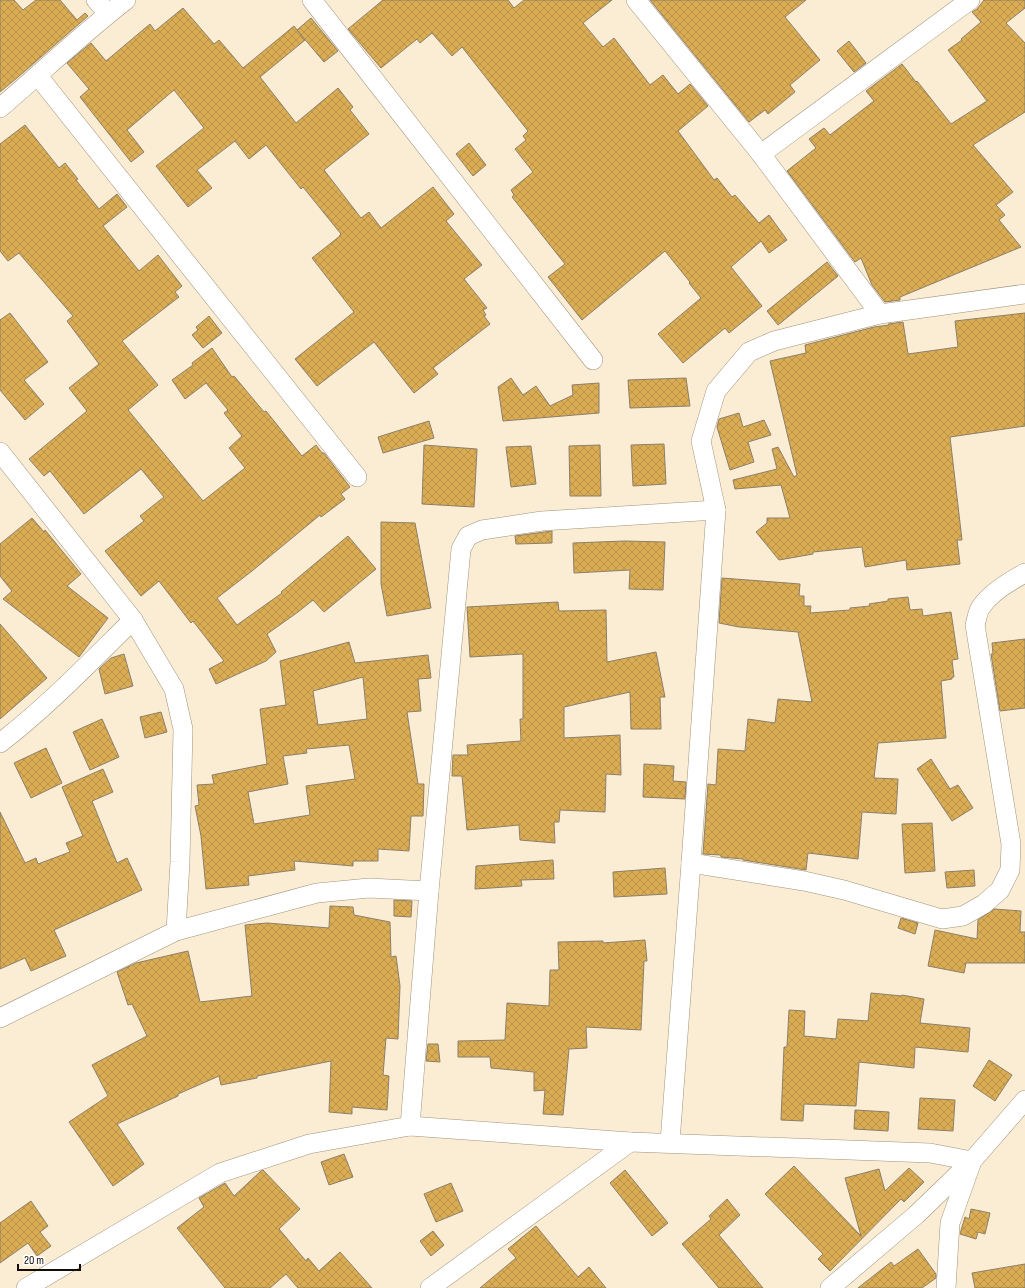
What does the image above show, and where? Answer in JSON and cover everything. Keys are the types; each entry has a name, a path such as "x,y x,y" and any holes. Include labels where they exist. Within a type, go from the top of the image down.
{"street":[{"path":"0,108 38,76 102,7 126,0"},
{"path":"312,0 593,360"},
{"path":"636,0 761,154 880,314"},
{"path":"761,154 970,0"},
{"path":"38,76 357,477"},
{"path":"670,1142 716,510 701,441 716,391 749,352 774,341 880,314 1025,294"},
{"path":"0,452 133,620 174,689 183,729 180,862 176,931"},
{"path":"410,1126 428,891 461,549 468,536 482,530 542,521 716,510"},
{"path":"691,863 804,881 844,890 942,919 963,916 984,904 1000,890 1010,870 1011,844 975,625 980,608 992,595 1015,578 1025,573"},
{"path":"0,743 23,725 65,687 133,620"},
{"path":"0,1018 176,931 317,893 369,888 428,891"},
{"path":"830,1288 916,1215 972,1161 1025,1100"},
{"path":"26,1288 220,1173 309,1144 410,1126 630,1142 670,1142 930,1153 972,1161"},
{"path":"430,1288 630,1142"},
{"path":"946,1288 950,1223 972,1161"}],"building":[{"path":"0,0 14,0 23,10 36,0 60,0 77,20 85,13 88,16 0,92"},
{"path":"383,0 508,0 514,8 524,0 612,0 583,23 603,47 614,38 650,85 663,75 678,94 690,84 708,106 678,131 714,180 717,178 732,197 735,195 759,223 769,215 787,240 769,253 761,241 731,267 762,306 729,333 725,328 683,363 658,334 701,298 665,251 582,320 548,277 565,264 512,197 514,195 511,190 533,172 515,149 526,140 523,136 528,131 462,47 452,56 432,33 420,43 417,39 381,68 348,29"},
{"path":"650,0 806,0 785,17 820,60 790,85 795,92 768,114 765,110 749,122"},
{"path":"984,0 1025,0 1025,8 1006,23 1025,43 1025,112 973,145 1013,192 996,205 1005,215 999,220 1021,247 900,297 900,300 885,302 872,285 861,258 855,262 787,171 816,148 809,139 824,128 830,135 874,101 866,91 902,64 951,124 987,101 948,50 962,40 961,39 981,22 972,12 977,9"},
{"path":"183,8 214,44 219,40 243,68 294,26 305,40 260,77 296,123 338,88 353,107 350,110 369,134 324,170 361,218 369,212 381,228 433,187 454,214 446,221 482,265 464,279 487,308 483,310 486,315 484,316 490,324 433,368 438,374 414,393 374,342 317,386 295,359 354,312 312,258 341,234 303,187 301,189 266,145 249,159 235,141 197,170 212,188 188,207 156,166 204,128 174,90 127,130 144,152 131,162 80,97 89,89 67,63 91,43 106,61 150,24 155,31"},
{"path":"311,18 338,51 324,62 297,30"},
{"path":"849,41 866,63 854,72 837,51"},
{"path":"25,125 59,168 65,163 78,179 76,180 99,209 117,194 127,207 103,226 139,271 158,255 182,286 175,292 179,297 122,341 158,385 128,410 203,501 245,468 229,448 242,436 224,413 228,410 206,383 185,399 172,380 193,365 192,363 212,348 232,377 234,376 264,412 266,411 302,456 316,445 350,487 341,494 345,499 321,517 320,515 217,598 237,625 282,593 281,592 348,536 376,569 324,612 313,600 267,634 276,652 266,661 216,684 209,669 224,661 193,621 191,623 159,581 141,596 105,551 144,521 140,516 164,497 141,469 84,514 50,471 44,476 29,459 87,411 69,388 99,364 67,321 73,316 19,253 8,261 0,251 0,144"},
{"path":"469,143 486,165 473,176 456,154"},
{"path":"827,262 838,276 778,325 767,311"},
{"path":"10,313 48,362 24,380 44,404 25,420 0,390 0,320"},
{"path":"1025,313 1025,426 950,437 962,540 957,540 960,564 907,570 906,560 865,567 862,547 813,552 813,554 779,560 756,532 767,523 767,518 790,518 781,485 735,489 733,480 777,469 772,449 778,447 794,477 797,475 770,361 806,353 805,345 874,327 903,322 908,354 958,347 955,321"},
{"path":"209,316 222,333 203,348 192,335 198,330 196,327"},
{"path":"511,378 523,395 536,386 550,406 573,395 572,385 599,383 599,413 503,421 498,387"},
{"path":"686,378 690,406 630,408 628,380"},
{"path":"739,413 743,427 764,420 771,435 748,442 754,462 730,470 717,427 719,419"},
{"path":"429,421 434,438 383,453 378,437"},
{"path":"664,444 666,484 633,486 631,445"},
{"path":"424,445 477,449 474,507 422,504"},
{"path":"600,445 601,496 570,496 569,446"},
{"path":"531,446 536,484 511,487 506,447"},
{"path":"32,518 44,532 45,530 81,574 67,586 108,618 79,657 3,599 12,591 0,576 0,544"},
{"path":"381,522 415,523 431,608 387,616 381,584"},
{"path":"552,531 552,543 516,544 515,536"},
{"path":"625,541 665,542 663,590 629,589 630,570 574,573 573,543"},
{"path":"722,578 800,584 799,596 804,596 804,606 811,606 810,613 850,610 850,608 870,606 869,604 888,601 888,599 908,597 910,610 922,609 923,616 951,612 958,659 952,660 954,677 952,677 952,679 941,681 946,738 878,743 874,778 898,779 896,814 862,812 858,859 808,853 806,870 743,859 721,857 721,855 703,854 708,784 716,785 718,749 745,751 748,719 775,723 778,699 812,702 798,632 739,627 719,623"},
{"path":"558,602 559,611 606,610 607,662 656,652 665,697 660,697 661,729 631,729 630,692 564,707 564,738 620,735 621,775 606,774 605,812 560,810 559,822 554,822 555,843 520,840 519,825 467,830 462,776 452,776 453,755 468,755 467,745 521,741 520,719 523,719 523,654 470,657 467,607"},
{"path":"0,624 47,678 0,719"},
{"path":"1025,639 1025,708 1000,711 991,654 993,654 992,643"},
{"path":"349,642 355,663 428,655 431,678 418,679 421,711 407,712 418,784 424,784 423,816 411,816 409,851 378,849 378,861 353,861 353,866 294,861 295,870 248,876 249,885 206,889 201,836 195,806 199,805 197,785 214,784 212,775 267,764 260,709 286,705 280,661","holes":["363,677 367,719 318,725 313,691","349,745 355,779 306,786 310,815 254,824 248,792 288,784 283,756 307,753 306,749"]},
{"path":"124,654 133,686 105,694 99,669 111,658"},
{"path":"161,712 167,732 145,738 140,717"},
{"path":"102,719 119,757 90,770 73,732"},
{"path":"46,748 62,783 31,798 14,763"},
{"path":"931,759 950,789 958,785 973,808 952,821 917,769"},
{"path":"644,764 674,766 673,781 686,782 685,799 643,797"},
{"path":"103,769 113,792 92,801 117,863 127,858 142,890 54,930 66,956 31,971 25,958 0,969 0,812 25,863 36,858 38,864 70,852 66,843 83,836 62,787"},
{"path":"932,823 935,871 905,873 902,824"},
{"path":"553,860 554,879 521,880 522,886 475,889 476,866"},
{"path":"665,868 667,894 614,897 613,872"},
{"path":"974,870 975,886 947,888 945,872"},
{"path":"394,900 412,901 411,917 394,916"},
{"path":"330,906 353,907 354,915 390,922 391,957 396,956 400,986 398,1039 386,1038 383,1075 389,1076 387,1110 352,1107 352,1114 329,1112 331,1061 221,1085 219,1076 117,1124 144,1164 113,1186 69,1122 108,1096 92,1065 147,1036 132,1004 128,1005 117,972 136,963 188,951 200,1002 252,996 245,925 267,923 329,928"},
{"path":"994,909 1021,911 1020,932 1025,932 1025,963 966,963 964,973 928,966 935,930 977,939 978,920"},
{"path":"901,918 918,923 915,934 898,928"},
{"path":"645,940 647,961 644,961 641,1030 586,1027 587,1048 569,1049 563,1115 543,1114 545,1090 534,1091 534,1072 491,1068 490,1057 458,1057 458,1041 505,1040 507,1003 549,1006 550,970 559,970 558,942 603,941 603,943"},
{"path":"871,993 902,995 924,999 920,1023 970,1028 968,1052 915,1047 914,1068 859,1062 856,1106 804,1104 803,1121 781,1120 784,1047 787,1047 789,1010 805,1011 804,1036 836,1039 838,1019 868,1021"},
{"path":"428,1044 438,1044 440,1062 426,1061"},
{"path":"989,1060 1012,1075 995,1101 973,1086"},
{"path":"920,1098 955,1100 953,1131 918,1129"},
{"path":"855,1110 889,1112 888,1131 854,1129"},
{"path":"344,1154 353,1177 329,1185 321,1162"},
{"path":"794,1166 861,1236 845,1178 879,1169 885,1191 909,1168 924,1182 904,1202 901,1199 830,1271 818,1259 823,1254 765,1194"},
{"path":"263,1170 300,1209 279,1229 306,1261 308,1258 319,1271 340,1252 372,1288 298,1288 286,1274 270,1288 225,1288 177,1228 204,1207 199,1198 225,1183 234,1196"},
{"path":"625,1170 668,1223 652,1236 610,1183"},
{"path":"451,1183 463,1211 436,1222 424,1194"},
{"path":"727,1199 740,1215 719,1235 763,1288 719,1288 682,1244 711,1219 709,1216"},
{"path":"31,1201 48,1226 40,1232 51,1246 37,1256 28,1243 0,1263 0,1223"},
{"path":"971,1209 990,1213 985,1234 978,1232 976,1239 960,1234 965,1217 969,1219"},
{"path":"536,1226 578,1277 589,1267 606,1288 480,1288 516,1258 508,1249"},
{"path":"433,1231 444,1245 431,1256 420,1241"},
{"path":"918,1249 936,1274 936,1278 922,1288 858,1288 891,1262 894,1266"},
{"path":"1025,1264 1025,1288 975,1288 972,1273"}]}
